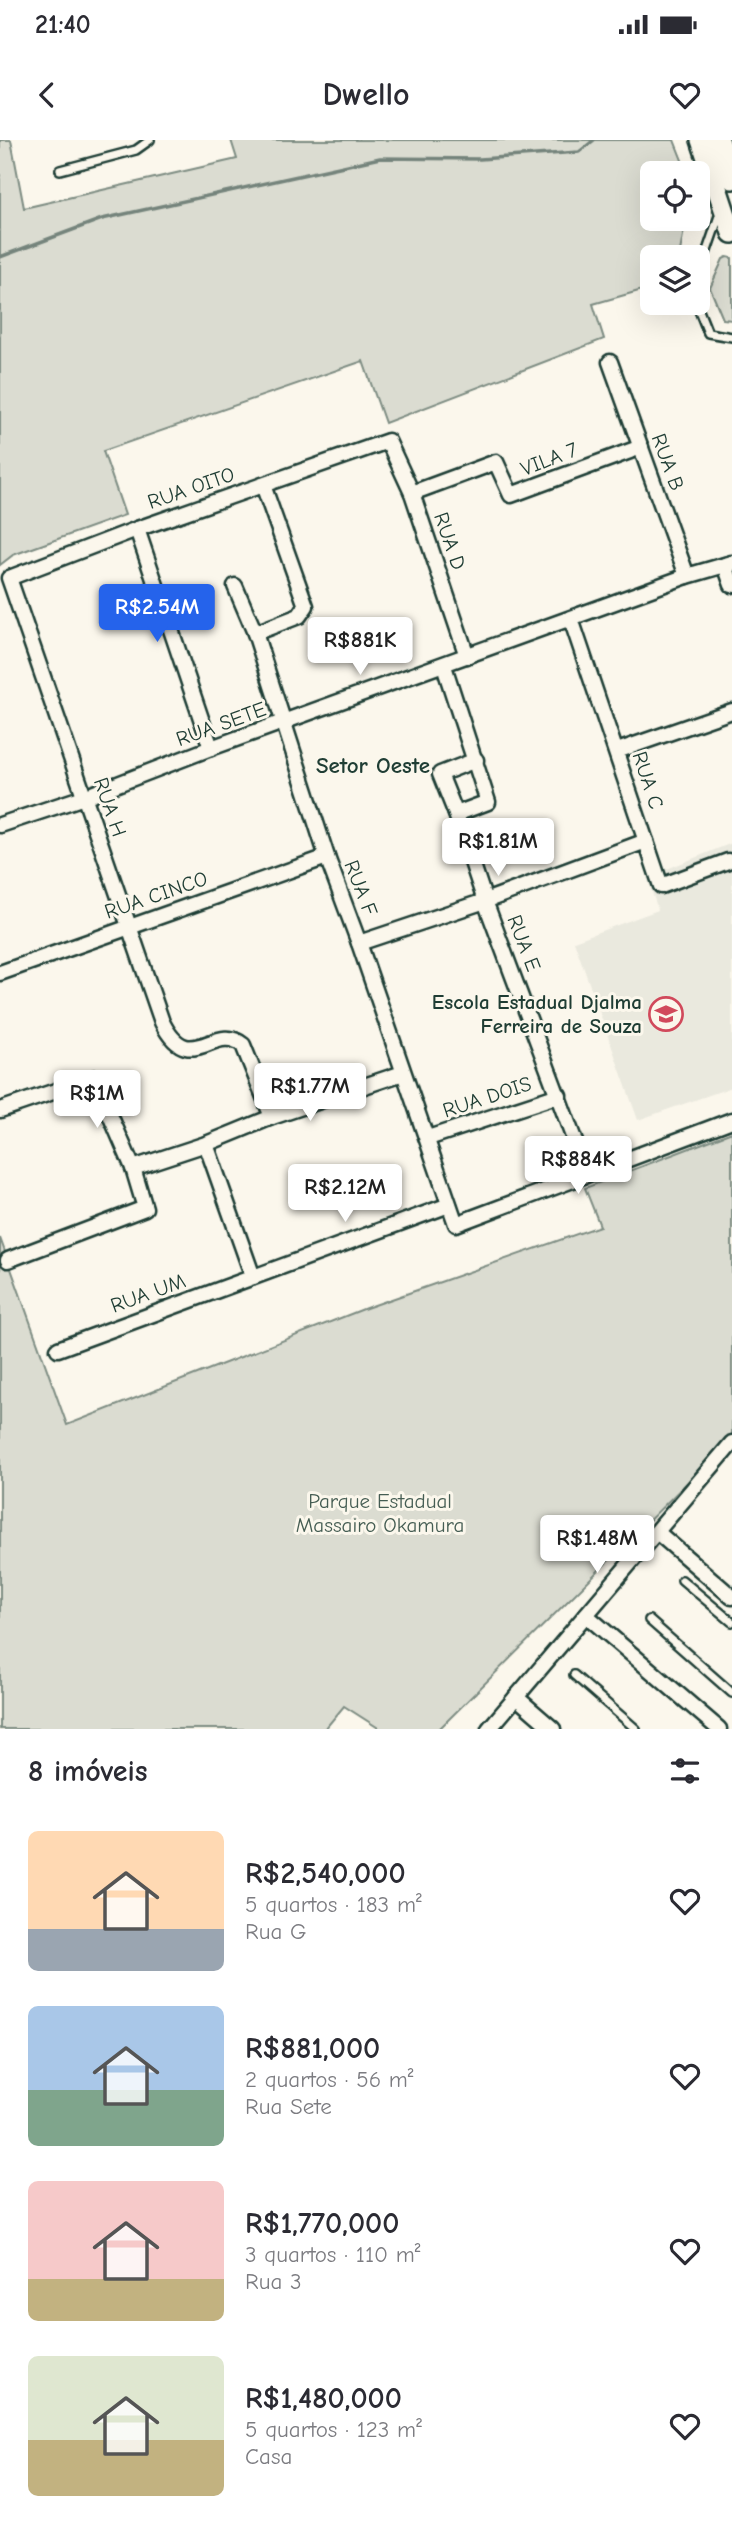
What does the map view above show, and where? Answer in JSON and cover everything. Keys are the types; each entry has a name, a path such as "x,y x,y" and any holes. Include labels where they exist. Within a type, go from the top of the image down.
{"main road":[{"path":"701,140 732,233"},
{"path":"719,140 732,179"}],"street":[{"name":"RUA B","path":"610,362 687,576"},
{"name":"RUA OITO","path":"9,578 137,529 388,441"},
{"name":"RUA D","path":"388,441 412,492 467,656"},
{"name":"VILA 7","path":"412,492 496,462 511,495 641,447"},
{"path":"255,633 299,616 306,606 263,485"},
{"path":"137,529 211,748"},
{"path":"728,564 732,585"},
{"name":"RUA SETE","path":"0,825 84,797 211,748 687,576 728,564"},
{"name":"RUA H","path":"9,578 162,1022 178,1045 195,1047 229,1038 240,1043 246,1051 272,1117"},
{"name":"RUA F","path":"235,586 255,633 327,857 428,1138 449,1205"},
{"name":"RUA C","path":"571,619 662,886 728,861"},
{"path":"443,666 488,802 456,814"},
{"path":"617,751 732,711"},
{"name":"RUA E","path":"475,760 440,774 587,1174"},
{"path":"359,943 485,901 646,841"},
{"name":"RUA CINCO","path":"0,973 327,857"},
{"path":"133,1168 403,1073"},
{"path":"0,1111 94,1078 133,1168 145,1208 8,1260"},
{"name":"RUA DOIS","path":"428,1138 559,1095"},
{"path":"449,1205 456,1224 732,1119"},
{"path":"206,1144 253,1277"},
{"name":"RUA UM","path":"58,1349 449,1205"},
{"path":"489,1729 729,1452"},
{"path":"657,1532 732,1597"},
{"path":"586,1615 719,1729"},
{"path":"516,1697 553,1729"}],"lane":[{"path":"60,170 136,150 150,140"},
{"path":"709,245 723,205"},
{"path":"701,315 708,333 732,337"},
{"path":"682,1580 732,1622"},
{"path":"649,1620 732,1693"},
{"path":"574,1675 636,1729"}],"shaded area":[{"name":"Escola Estadual Djalma Ferreira de Souza","path":"732,843 732,1087 638,1120 574,941 658,910 647,877"}],"green space":[{"path":"0,140 11,140 24,208 237,159 231,140 674,140 682,161 640,161 640,231 684,231 681,245 640,245 640,291 593,304 604,339 385,423 363,361 103,451 125,515 13,555 0,565"},
{"path":"732,258 732,320 723,319 710,288 723,259"},
{"name":"Parque Estadual Massairo Okamura","path":"732,1132 732,1438 439,1729 380,1729 344,1706 325,1729 0,1729 0,1238 67,1425 366,1308 600,1226 585,1188"}],"waterway":[{"path":"0,257 102,219 380,158 480,159 579,152 594,140"}],"place":[{"name":"Escola Estadual Djalma Ferreira de Souza","path":"666,1014"}],"district":[{"name":"Setor Oeste","path":"373,765"}]}
